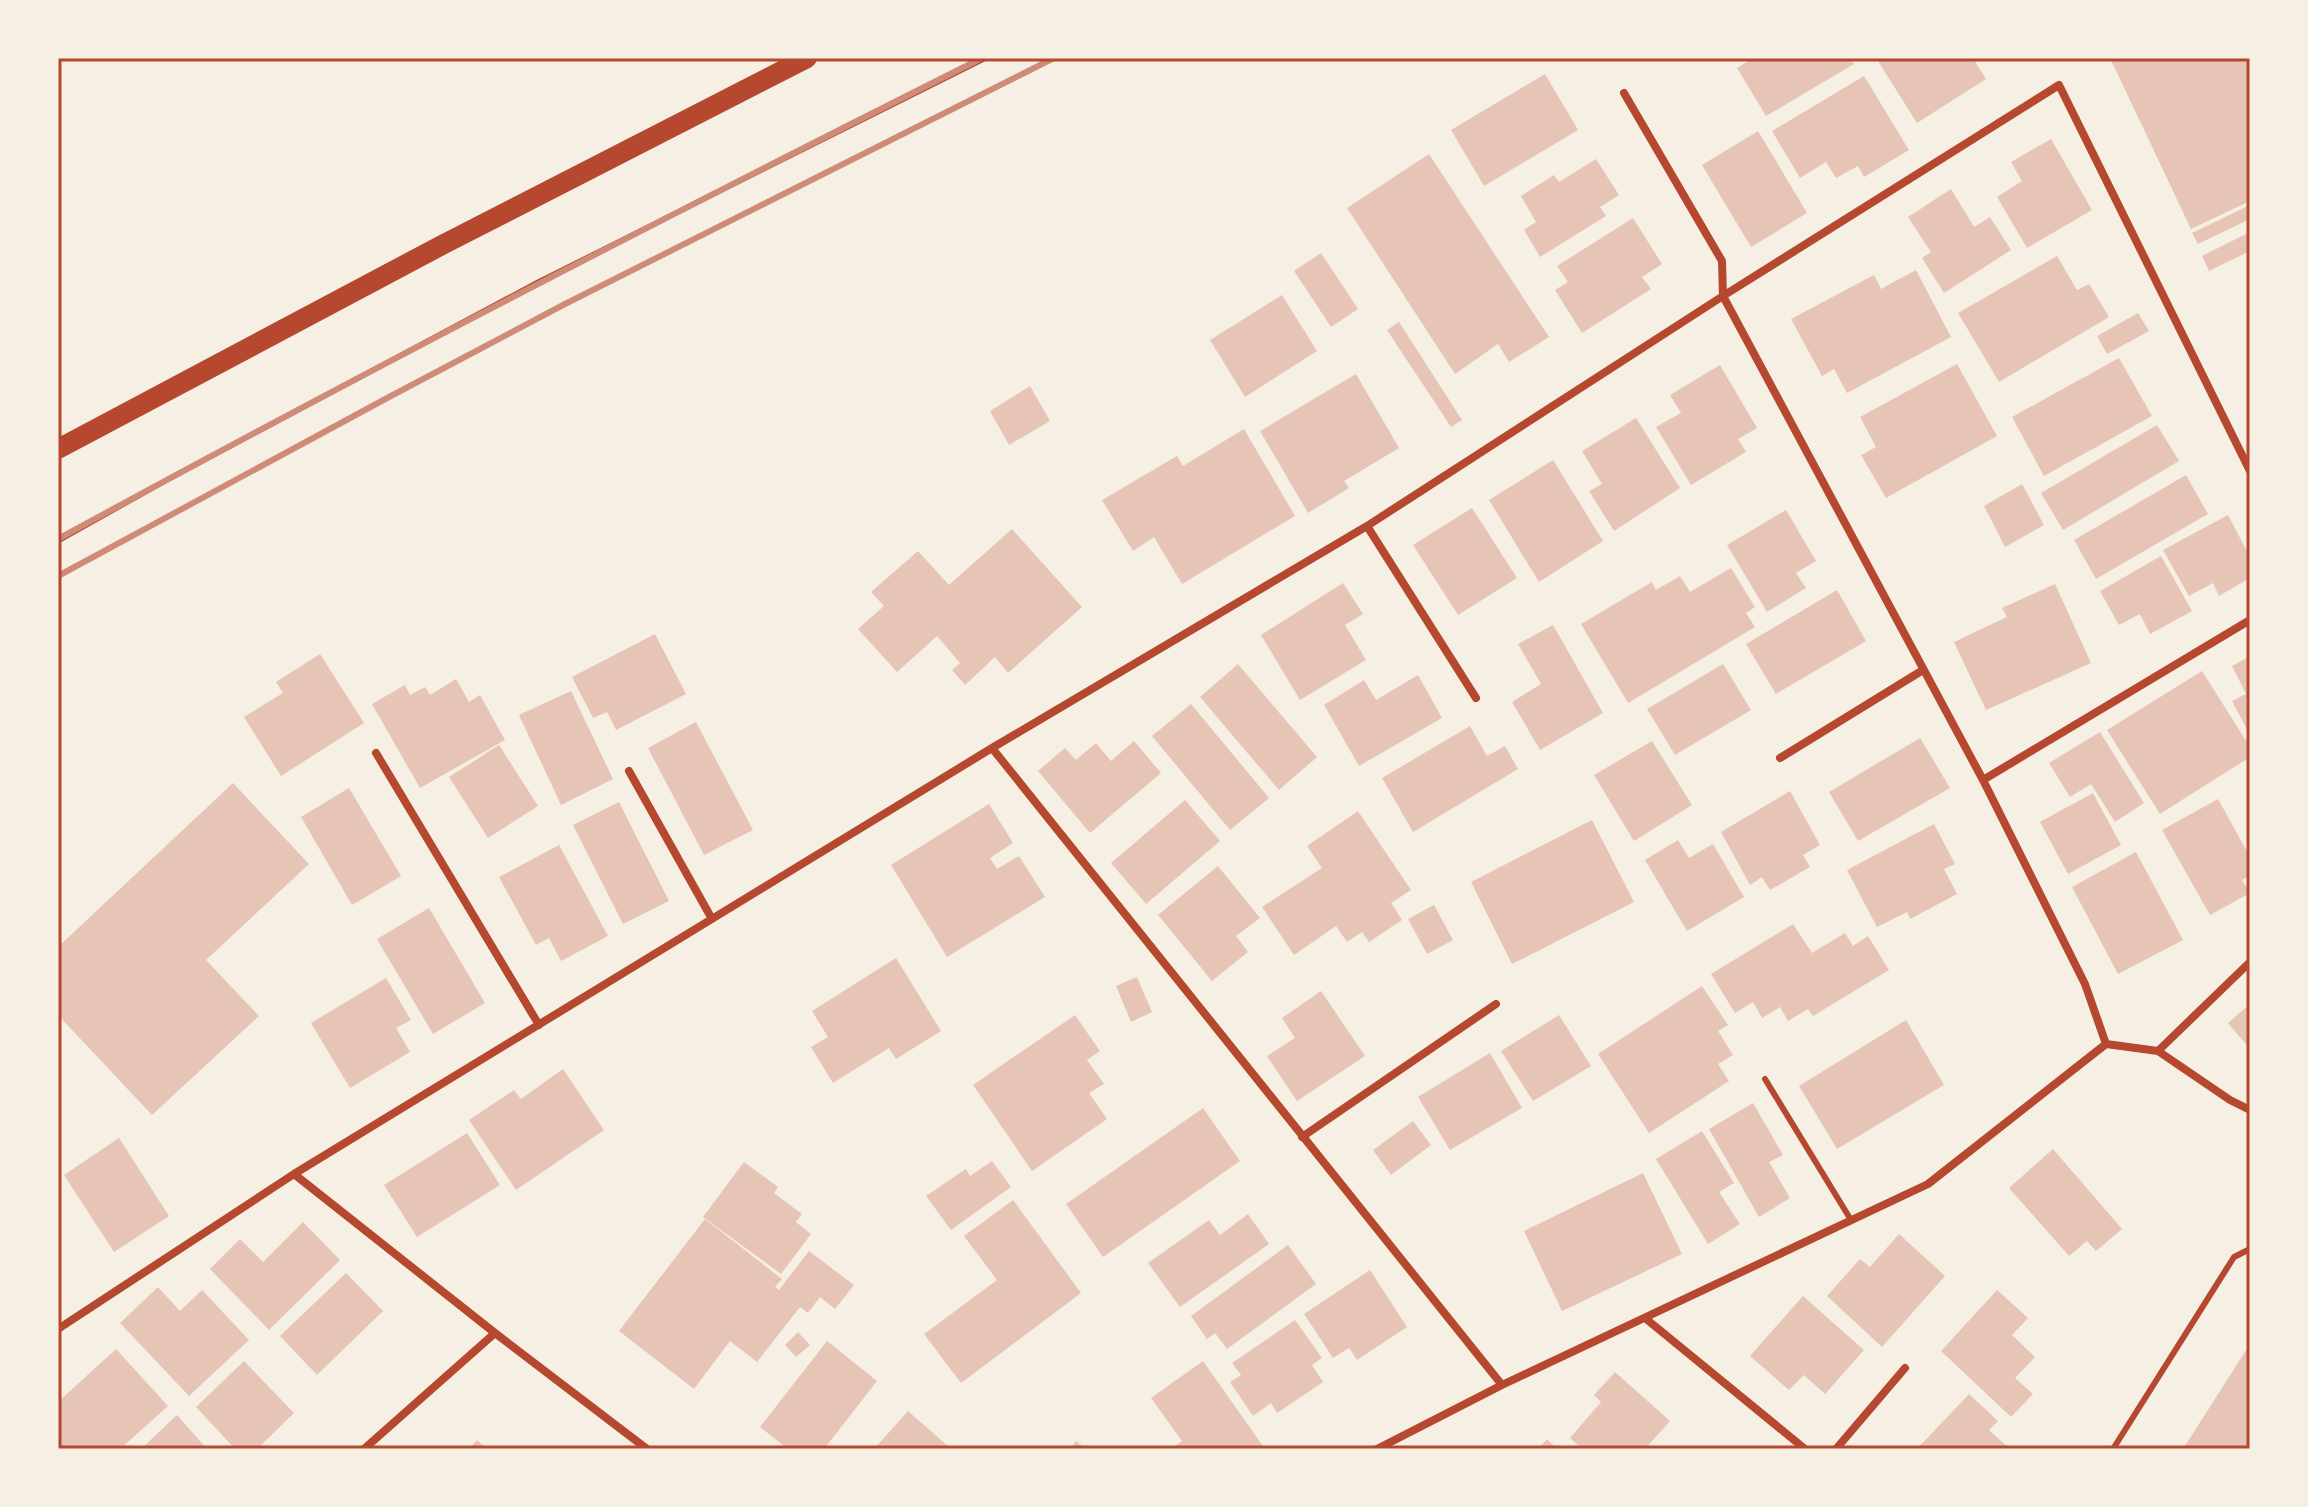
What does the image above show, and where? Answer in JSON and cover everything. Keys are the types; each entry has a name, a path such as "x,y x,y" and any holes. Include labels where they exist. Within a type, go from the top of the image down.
{"main road":[{"path":"58,449 442,245 807,58"}],"street":[{"path":"58,1329 294,1174 992,748 1367,526 1723,296 2059,85 2250,471"},
{"path":"1624,93 1722,261 1723,296 1983,780 2085,984 2106,1044"},
{"path":"1367,526 1476,698"},
{"path":"1983,780 2250,620"},
{"path":"1780,758 1923,670"},
{"path":"992,748 1502,1385"},
{"path":"376,753 539,1025"},
{"path":"629,771 712,919"},
{"path":"2158,1051 2250,962"},
{"path":"1302,1137 1496,1004"},
{"path":"1377,1449 1502,1385 1928,1184 2106,1044 2158,1051 2250,1110"},
{"path":"294,1174 647,1449"},
{"path":"1645,1318 1805,1449"},
{"path":"364,1449 495,1333"},
{"path":"1836,1449 1905,1368"}],"lane":[{"path":"1765,1079 1851,1220"},
{"path":"2113,1449 2234,1257 2250,1249"}],"path":[{"path":"58,541 538,282 986,58"}],"building":[{"path":"1753,58 1850,58 1854,64 1766,116 1737,68"},
{"path":"1876,58 1973,58 1986,79 1917,123"},
{"path":"2110,58 2250,58 2250,201 2191,229"},
{"path":"1545,74 1578,130 1484,186 1451,130"},
{"path":"1864,76 1909,150 1864,177 1858,166 1836,178 1826,162 1800,178 1772,131"},
{"path":"1758,131 1807,213 1751,247 1702,165"},
{"path":"2051,139 2092,210 2027,248 1997,197 2022,181 2011,162"},
{"path":"1429,154 1549,337 1509,362 1498,344 1455,374 1347,208"},
{"path":"1596,159 1619,195 1600,207 1606,216 1540,257 1524,230 1536,222 1521,196 1554,175 1559,182"},
{"path":"1951,189 1974,227 1990,217 2011,250 1944,293 1922,258 1931,252 1908,217"},
{"path":"2250,205 2250,219 2198,244 2192,233"},
{"path":"1633,218 1662,264 1642,277 1651,289 1582,333 1555,290 1568,282 1557,266"},
{"path":"2250,232 2250,251 2209,271 2202,256"},
{"path":"1321,253 1358,309 1331,327 1294,271"},
{"path":"2057,256 2077,290 2089,284 2109,317 1999,382 1958,313"},
{"path":"1916,270 1951,337 1847,393 1834,369 1822,376 1791,319 1874,275 1881,289"},
{"path":"1282,295 1317,351 1245,397 1210,340"},
{"path":"2138,313 2149,331 2107,354 2097,336"},
{"path":"1399,322 1462,420 1451,427 1387,330"},
{"path":"2119,358 2152,416 2044,476 2012,417"},
{"path":"1957,364 1997,436 1886,498 1861,455 1876,447 1860,417"},
{"path":"1720,365 1757,428 1738,439 1746,452 1691,485 1656,427 1681,413 1670,395"},
{"path":"1356,374 1399,448 1344,481 1349,488 1308,513 1260,431"},
{"path":"1030,386 1050,421 1009,445 990,411"},
{"path":"1636,418 1680,488 1614,531 1589,491 1602,484 1582,451"},
{"path":"2157,425 2179,461 2063,530 2041,493"},
{"path":"1244,429 1295,516 1182,584 1154,537 1133,551 1102,500 1177,456 1183,466"},
{"path":"1553,460 1603,541 1539,582 1489,500"},
{"path":"2186,475 2208,514 2096,579 2074,540"},
{"path":"2022,484 2044,525 2005,547 1984,506"},
{"path":"1472,508 1517,578 1458,615 1413,545"},
{"path":"1786,510 1816,561 1796,573 1806,588 1767,612 1727,545"},
{"path":"2228,515 2250,557 2250,578 2219,596 2213,583 2189,596 2163,550"},
{"path":"1012,529 1082,607 1008,673 995,657 965,685 952,670 960,663 937,636 897,672 858,629 884,606 871,592 918,551 949,585"},
{"path":"2161,556 2192,611 2150,634 2140,614 2119,625 2100,591"},
{"path":"1731,568 1755,607 1746,613 1755,627 1628,703 1581,624 1652,582 1656,590 1680,576 1690,592"},
{"path":"1343,583 1363,614 1345,625 1366,660 1300,700 1261,635"},
{"path":"2055,584 2091,663 1986,710 1954,642 2007,617 2002,608"},
{"path":"1837,590 1866,641 1776,694 1746,644"},
{"path":"1553,625 1603,713 1540,750 1512,702 1541,684 1518,644"},
{"path":"655,634 686,694 616,730 607,712 593,718 572,677"},
{"path":"320,654 364,723 281,776 244,717 283,693 276,682"},
{"path":"2250,656 2250,735 2232,701 2246,694 2232,666"},
{"path":"1238,664 1317,757 1279,790 1200,697"},
{"path":"1723,664 1751,710 1675,755 1647,709"},
{"path":"2202,671 2250,747 2250,757 2160,814 2107,730"},
{"path":"1418,675 1442,718 1359,766 1324,705 1364,680 1376,700"},
{"path":"456,679 469,702 480,695 505,740 420,788 372,704 405,685 410,695 425,687 430,695"},
{"path":"571,691 613,779 561,805 519,715"},
{"path":"1191,704 1269,798 1230,830 1152,736"},
{"path":"696,722 753,830 704,855 648,748"},
{"path":"1470,726 1487,756 1505,746 1518,769 1413,832 1382,778"},
{"path":"2100,732 2144,803 2115,822 2091,784 2070,797 2049,763"},
{"path":"1920,738 1950,788 1858,841 1829,792"},
{"path":"1134,741 1161,773 1090,833 1038,771 1065,748 1076,760 1096,743 1111,761"},
{"path":"1652,741 1692,805 1634,841 1594,775"},
{"path":"499,745 538,806 488,838 449,777"},
{"path":"233,783 309,864 206,960 259,1016 152,1115 58,1015 58,947"},
{"path":"349,788 401,876 352,905 301,817"},
{"path":"1790,791 1820,845 1803,855 1810,867 1770,890 1762,877 1750,885 1721,832"},
{"path":"2093,793 2121,845 2068,874 2040,822"},
{"path":"2218,799 2250,857 2250,875 2242,880 2250,893 2210,915 2162,830"},
{"path":"1185,800 1220,841 1146,904 1111,863"},
{"path":"619,802 669,901 623,924 573,825"},
{"path":"989,804 1013,843 990,858 997,869 1019,856 1045,897 947,957 891,865"},
{"path":"1358,811 1411,890 1391,903 1402,920 1369,942 1362,932 1347,942 1336,926 1294,955 1262,907 1322,868 1307,846"},
{"path":"1592,820 1634,902 1512,964 1471,882"},
{"path":"1934,824 1955,864 1944,869 1957,894 1910,919 1907,912 1877,927 1847,870"},
{"path":"1678,840 1689,858 1713,844 1744,897 1687,931 1645,860"},
{"path":"559,845 608,936 561,961 549,938 536,945 499,877"},
{"path":"2136,852 2183,940 2118,974 2072,887"},
{"path":"1218,866 1260,918 1236,936 1248,952 1212,981 1158,915"},
{"path":"1434,905 1453,940 1427,954 1408,919"},
{"path":"429,908 485,1003 433,1034 377,939"},
{"path":"1793,924 1812,953 1845,933 1853,946 1868,936 1889,970 1813,1016 1808,1009 1788,1021 1780,1007 1762,1018 1753,1002 1735,1013 1711,974"},
{"path":"896,958 941,1031 896,1059 889,1048 833,1083 811,1047 828,1037 812,1011"},
{"path":"1137,977 1152,1012 1131,1022 1116,986"},
{"path":"386,978 411,1020 396,1028 410,1052 350,1088 311,1023"},
{"path":"1702,986 1728,1025 1718,1031 1733,1055 1718,1064 1729,1081 1649,1133 1598,1054"},
{"path":"1321,991 1365,1056 1297,1101 1267,1056 1295,1038 1282,1018"},
{"path":"2250,1004 2250,1049 2228,1023"},
{"path":"1075,1015 1100,1051 1087,1060 1104,1084 1089,1093 1107,1119 1032,1171 973,1085"},
{"path":"1559,1015 1591,1066 1533,1101 1501,1051"},
{"path":"1906,1020 1944,1085 1837,1149 1799,1086"},
{"path":"1490,1053 1522,1108 1450,1150 1418,1097"},
{"path":"563,1069 604,1130 516,1190 469,1120 514,1090 521,1099"},
{"path":"1753,1103 1783,1155 1769,1162 1790,1198 1759,1217 1709,1129"},
{"path":"1203,1108 1240,1161 1103,1257 1066,1204"},
{"path":"1413,1121 1431,1145 1391,1175 1373,1150"},
{"path":"1702,1131 1734,1183 1719,1192 1740,1224 1708,1244 1656,1159"},
{"path":"467,1133 500,1185 417,1237 384,1185"},
{"path":"119,1138 169,1216 114,1252 64,1175"},
{"path":"2053,1149 2122,1229 2096,1251 2087,1241 2069,1256 2009,1188"},
{"path":"992,1161 1011,1187 951,1230 926,1196 966,1169 970,1176"},
{"path":"744,1162 778,1187 774,1193 802,1214 796,1222 811,1234 781,1274 703,1217"},
{"path":"1643,1173 1682,1254 1562,1311 1524,1231"},
{"path":"1013,1200 1081,1293 961,1383 924,1334 997,1280 964,1236"},
{"path":"1248,1214 1269,1244 1180,1307 1148,1263 1209,1220 1220,1235"},
{"path":"705,1219 782,1279 775,1287 779,1290 809,1251 854,1285 835,1309 820,1297 808,1313 800,1307 757,1362 730,1341 694,1389 619,1331"},
{"path":"303,1222 340,1260 269,1330 210,1269 240,1239 263,1262"},
{"path":"1899,1234 1945,1276 1882,1347 1827,1296 1860,1259 1870,1267"},
{"path":"1288,1245 1316,1284 1227,1349 1215,1333 1207,1339 1191,1316"},
{"path":"1370,1270 1407,1327 1357,1360 1349,1348 1333,1358 1304,1314"},
{"path":"346,1273 383,1311 317,1375 280,1336"},
{"path":"158,1287 180,1311 202,1290 249,1340 189,1396 120,1323"},
{"path":"1997,1290 2028,1318 2012,1335 2035,1357 2015,1378 2033,1394 2011,1417 1941,1351"},
{"path":"1803,1296 1864,1350 1825,1394 1804,1375 1789,1390 1750,1356"},
{"path":"1295,1320 1322,1358 1312,1365 1323,1382 1277,1413 1271,1403 1253,1416 1230,1382 1241,1375 1232,1363"},
{"path":"798,1332 810,1345 796,1357 785,1345"},
{"path":"827,1341 877,1381 824,1449 788,1449 760,1427"},
{"path":"2250,1344 2250,1449 2183,1449"},
{"path":"116,1349 168,1406 120,1449 58,1449 58,1402"},
{"path":"244,1361 294,1413 257,1449 235,1449 196,1407"},
{"path":"1203,1361 1265,1449 1171,1449 1182,1441 1151,1398"},
{"path":"1615,1372 1670,1421 1645,1449 1582,1449 1570,1438 1601,1402 1594,1395"},
{"path":"1969,1394 1998,1421 1989,1430 2010,1449 1917,1449"},
{"path":"908,1411 951,1449 874,1449"},
{"path":"177,1415 207,1449 141,1449"},
{"path":"1547,1439 1557,1449 1538,1449"},
{"path":"477,1440 487,1449 469,1449"},
{"path":"1076,1441 1086,1449 1070,1449"}],"railway":[{"path":"58,539 518,294 982,58"},
{"path":"58,576 565,304 1054,58"}]}
